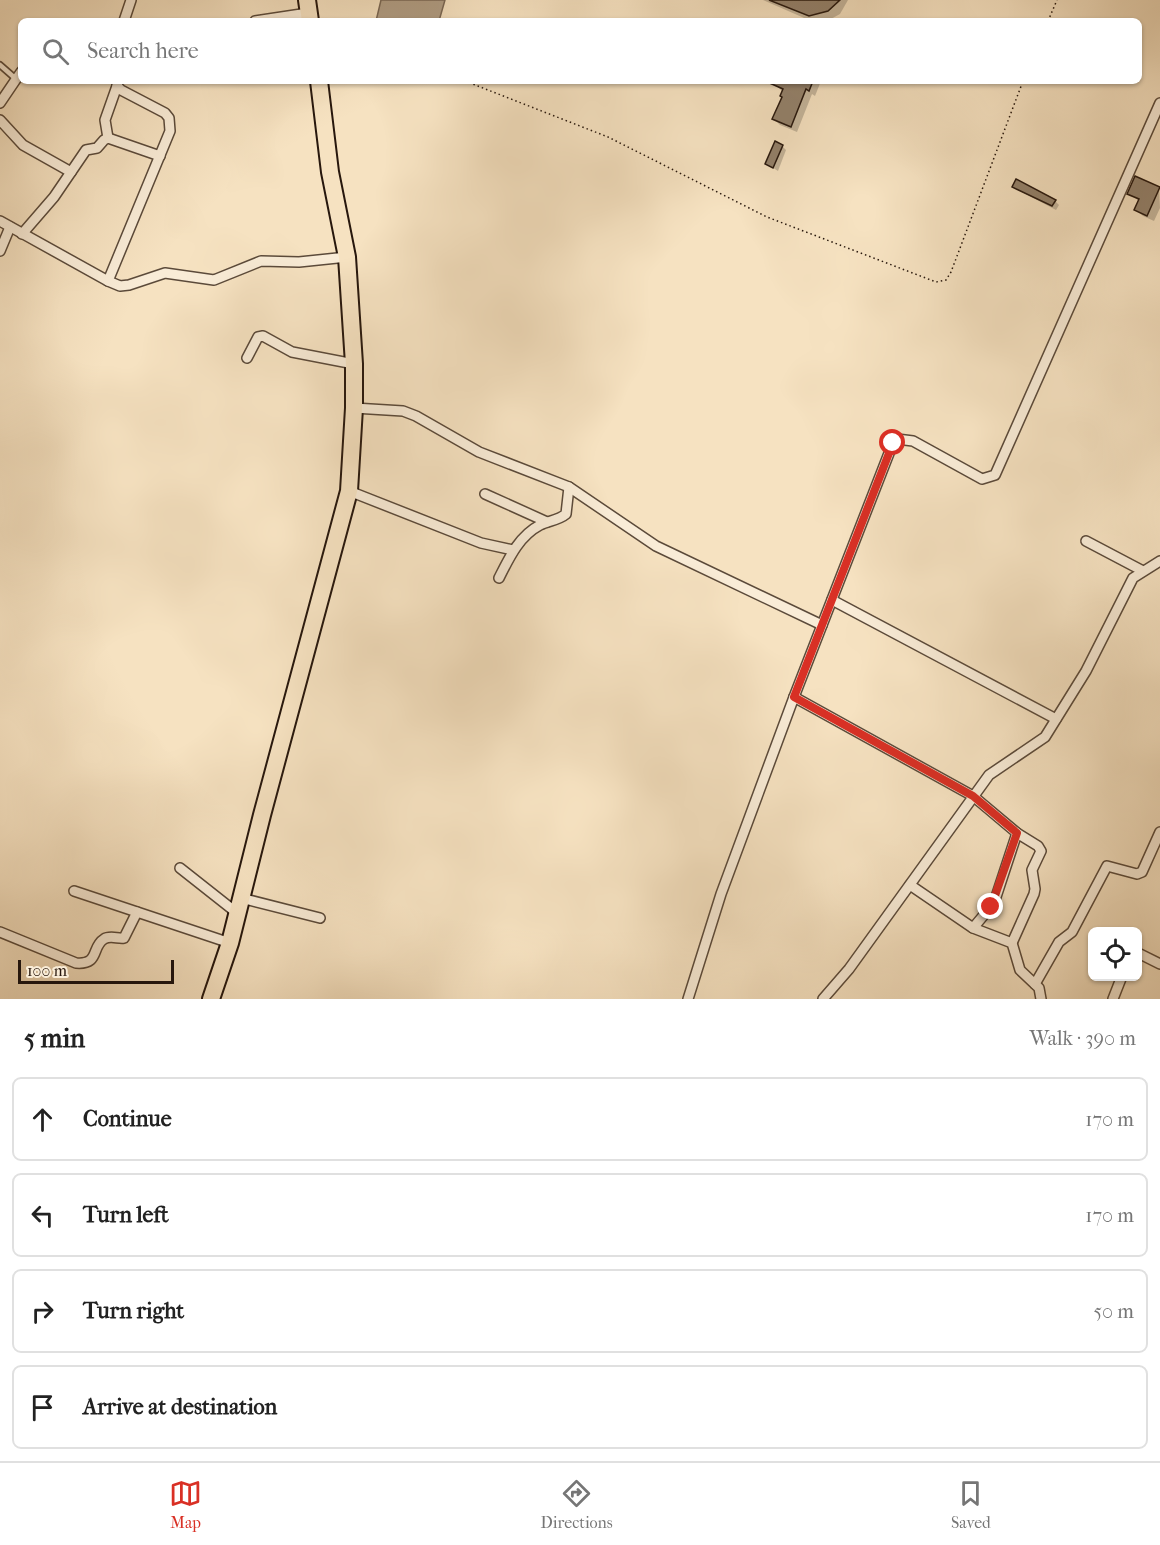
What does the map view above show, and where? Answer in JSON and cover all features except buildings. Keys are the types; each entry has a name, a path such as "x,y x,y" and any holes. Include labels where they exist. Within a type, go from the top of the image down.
{"highway":[{"path":"211,999 230,943 349,491 354,364 347,256 330,172 319,84"}],"street":[{"path":"125,18 131,0"},
{"path":"271,18 308,11"},
{"path":"0,103 18,77"},
{"path":"108,138 105,120 117,84 165,113 169,118 170,131 108,281"},
{"path":"688,999 717,903 893,443 897,439 913,441 982,478 995,475 999,470 1160,104"},
{"path":"0,120 23,145 71,172"},
{"path":"108,138 160,156"},
{"path":"22,234 54,197 86,150 97,148 108,138"},
{"path":"0,221 120,286 165,273 214,280 261,261 298,262 347,256"},
{"path":"0,250 10,227"},
{"path":"247,358 258,337 263,336 292,352 354,364"},
{"path":"354,408 403,411 416,416 479,452 569,487 656,546 822,625"},
{"path":"499,578 513,550 535,528 566,514 569,487"},
{"path":"349,491 481,543 513,550"},
{"path":"485,494 547,522"},
{"path":"1086,541 1143,571"},
{"path":"823,999 849,969 989,775 1045,737 1086,671 1133,578 1160,561"},
{"path":"832,600 1056,720"},
{"path":"794,697 973,796 1017,833 1038,846 1041,851 1032,870 1035,889 1012,943 1020,970 1040,988 1041,999"},
{"path":"1035,984 1059,942 1072,932 1107,866 1137,874 1142,872 1160,832"},
{"path":"973,928 994,903 1017,833"},
{"path":"180,868 239,905 320,918"},
{"path":"910,885 973,928 1012,943"},
{"path":"74,891 230,943"},
{"path":"0,932 83,964 93,958 103,939 107,937 124,938 137,912"},
{"path":"1142,955 1160,964"},
{"path":"1113,999 1120,981"}],"lane":[{"path":"0,65 18,75"}],"path":[{"path":"1049,18 1057,0"},
{"path":"473,84 608,137 767,217 936,282 946,280 951,272 1022,84"}],"shaded area":[{"path":"381,0 445,0 440,18 377,18"}],"route":[{"path":"893,443 794,697 973,796 1017,833 991,907"}]}
